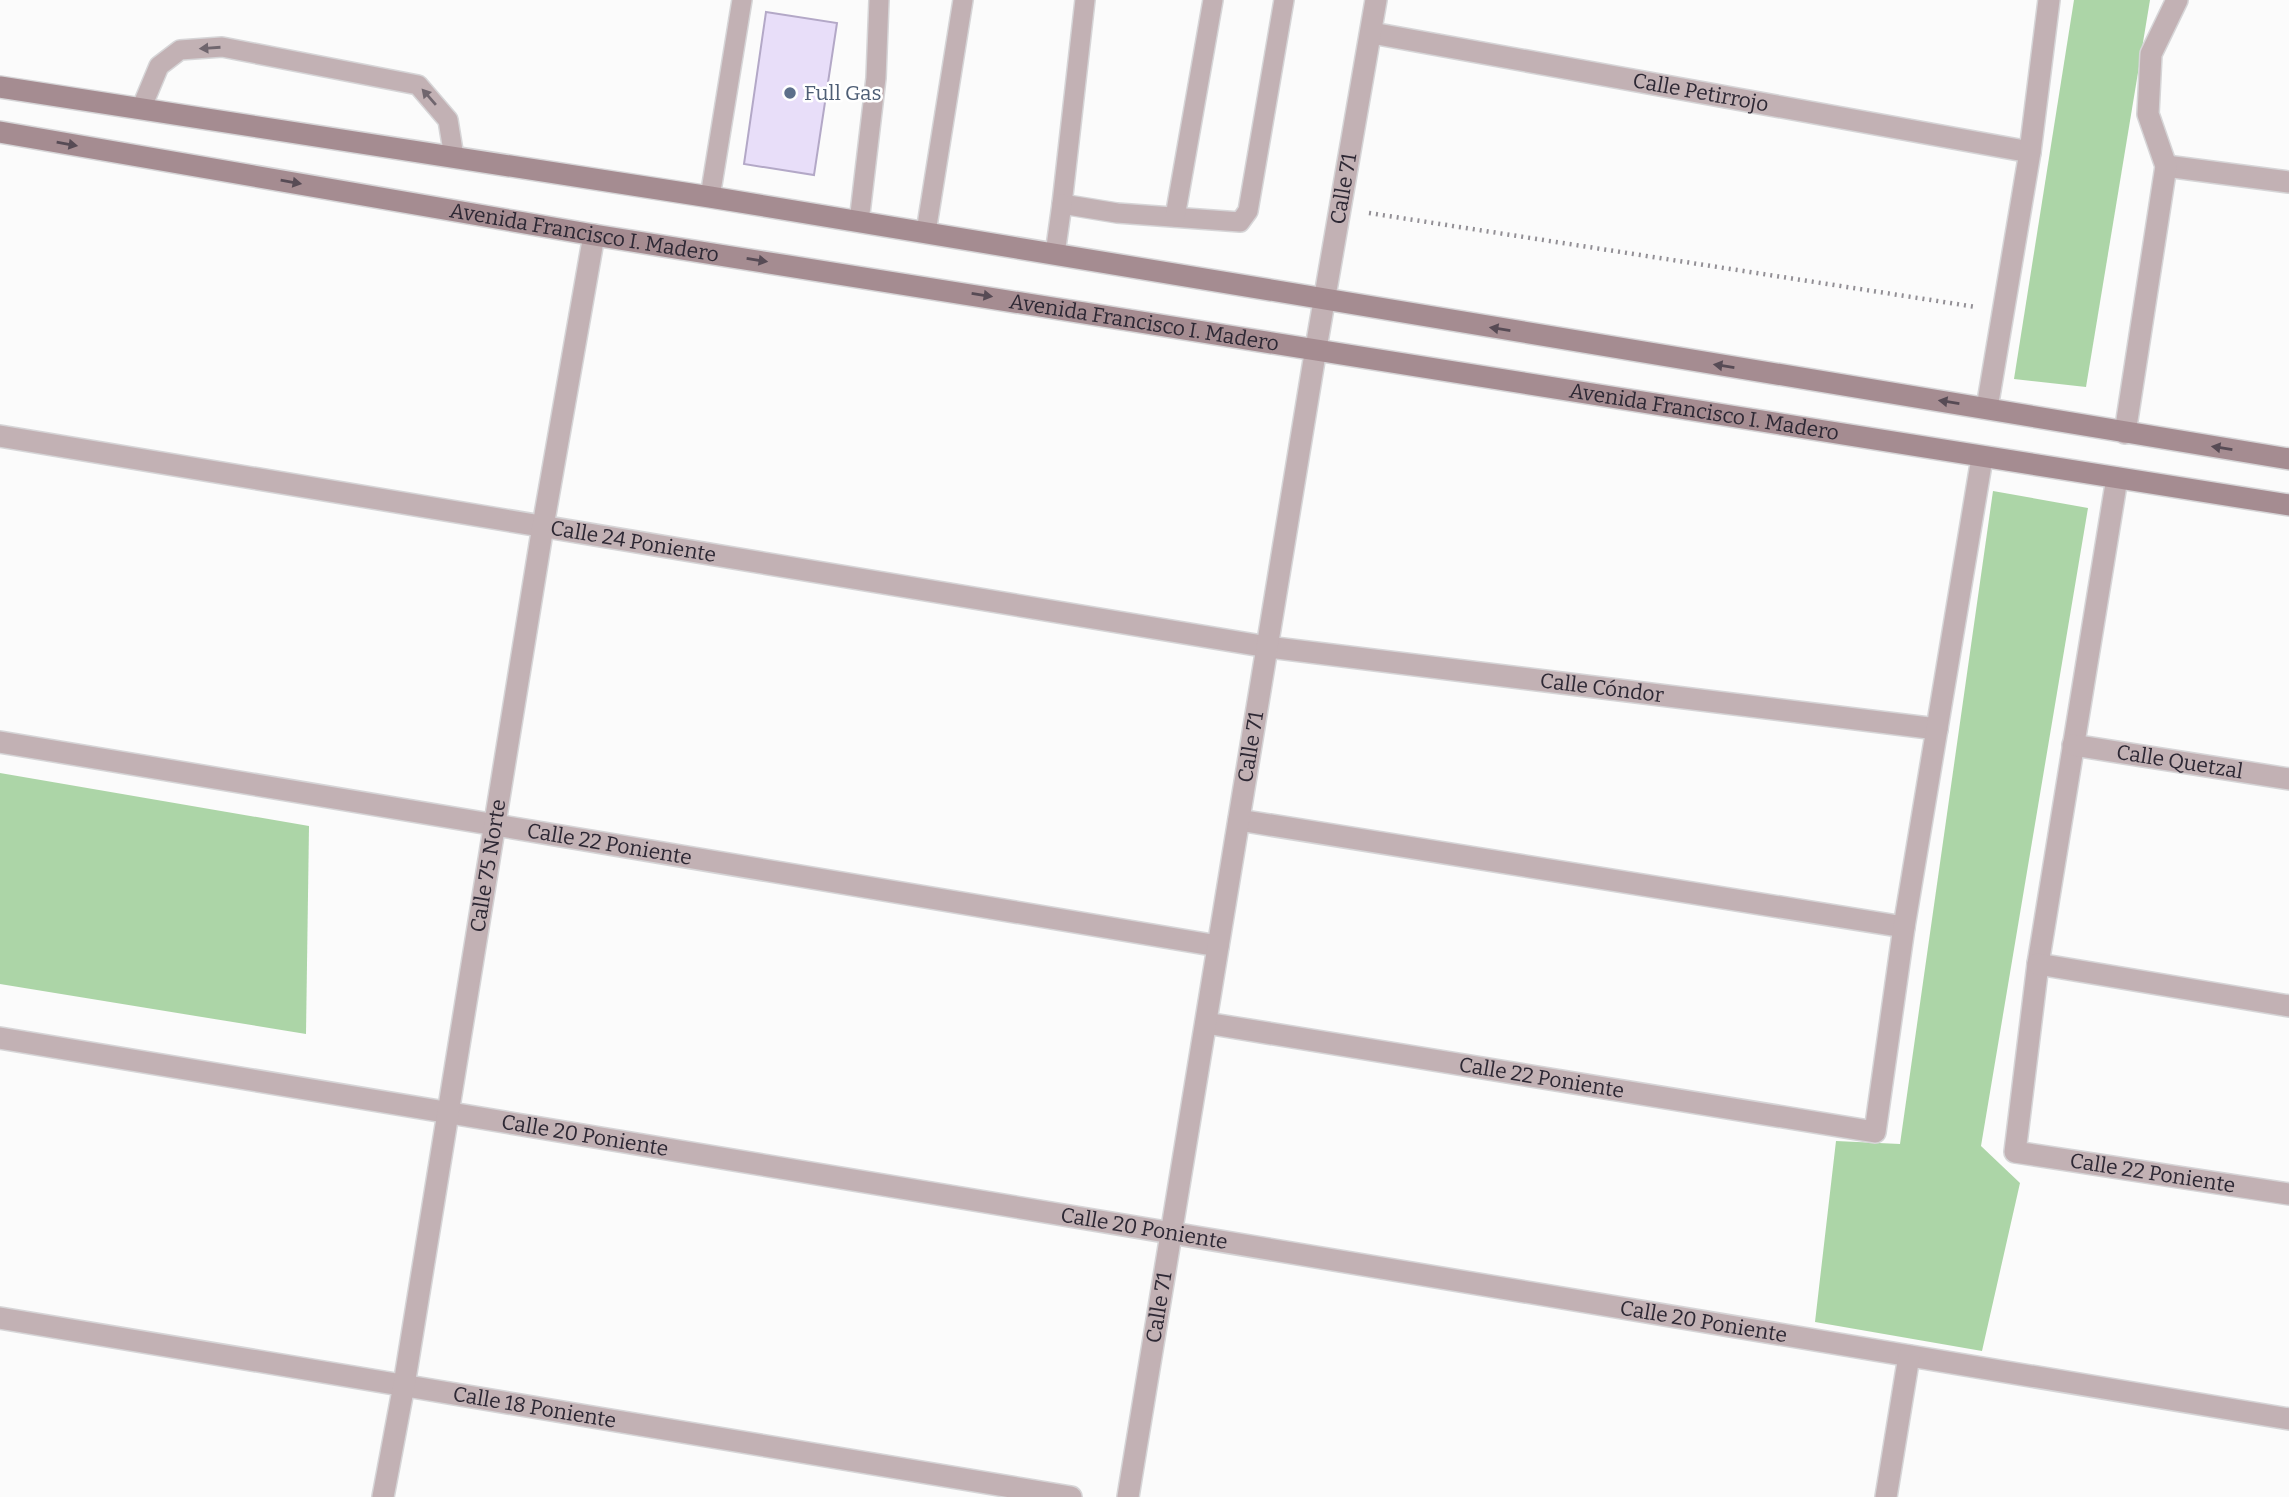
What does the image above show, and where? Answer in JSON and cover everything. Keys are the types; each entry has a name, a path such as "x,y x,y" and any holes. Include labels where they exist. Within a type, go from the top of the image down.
{"main road":[{"path":"0,87 926,232 1324,301 2289,458"},
{"name":"Avenida Francisco I. Madero","path":"0,132 594,235 2289,505"}],"street":[{"name":"Calle 71","path":"1128,1497 1316,348 1376,0"},
{"path":"1987,408 2030,152 2049,0"},
{"path":"2125,433 2166,166 2148,114 2151,54 2177,0"},
{"name":"Calle Petirrojo","path":"1372,33 2030,152"},
{"path":"2166,166 2289,182"},
{"name":"Calle 75 Norte","path":"383,1497 404,1385 543,526 594,235"},
{"name":"Calle 24 Poniente","path":"0,436 1268,647"},
{"path":"1239,820 1904,927 1982,458"},
{"path":"2117,478 2038,964 2289,1006"},
{"name":"Calle Cóndor","path":"1268,647 1937,729"},
{"name":"Calle 22 Poniente","path":"0,742 1219,946"},
{"name":"Calle Quetzal","path":"2073,745 2289,779"},
{"name":"Calle 22 Poniente","path":"1206,1023 1875,1132 1904,927"},
{"name":"Calle 22 Poniente","path":"2038,964 2015,1152 2289,1194"},
{"name":"Calle 20 Poniente","path":"0,1038 2289,1419"},
{"name":"Calle 18 Poniente","path":"0,1318 1071,1497"},
{"path":"1886,1497 1909,1356"}],"lane":[{"path":"710,197 742,0"},
{"path":"859,222 876,78 879,0"},
{"path":"926,232 963,0"},
{"path":"1055,254 1085,0"},
{"path":"1175,217 1213,0"},
{"path":"1062,204 1117,213 1240,222 1248,211 1284,0"},
{"path":"141,109 159,66 180,50 222,47 418,85 448,120 454,157"}],"path":[{"path":"1342,209 2004,312"}],"green space":[{"path":"2074,0 2150,0 2086,387 2014,379"},
{"path":"1993,491 2088,508 1981,1146 2020,1183 1982,1351 1815,1322 1836,1141 1900,1144"},
{"path":"0,773 309,826 306,1034 0,984"}],"building":[{"name":"Full Gas","path":"766,12 837,23 814,175 744,164"}],"place":[{"name":"Full Gas","path":"790,93"}]}
